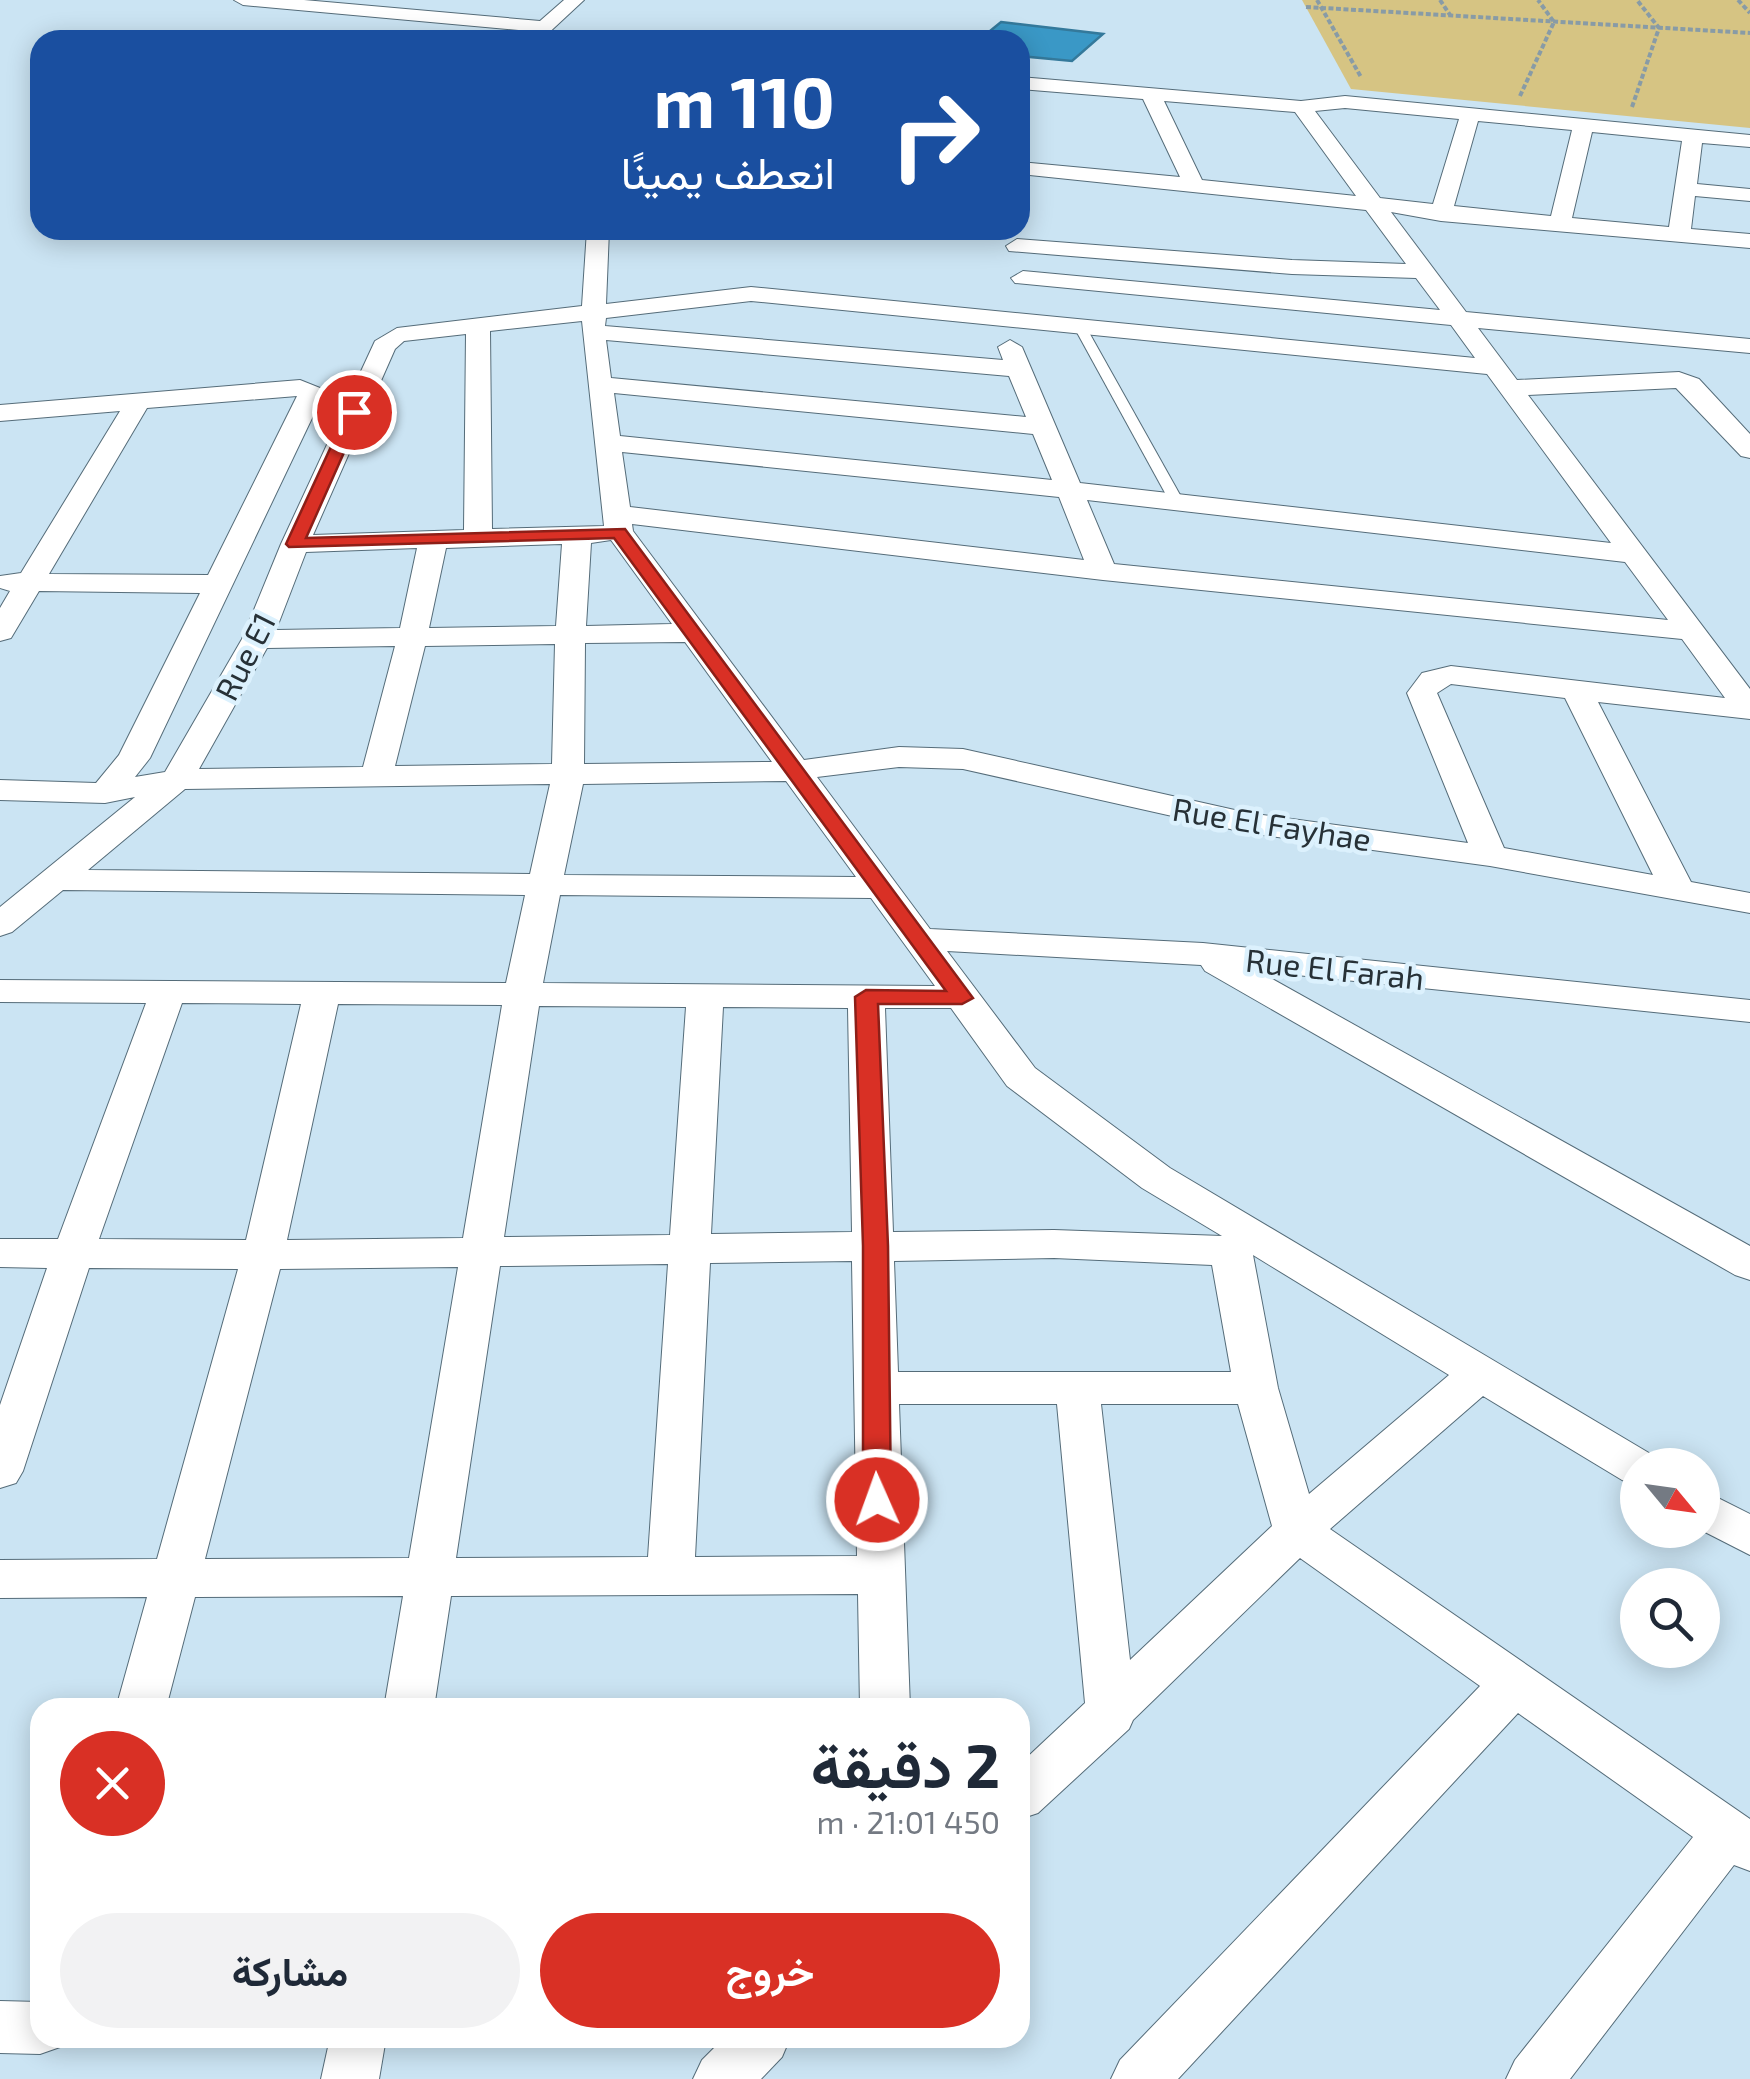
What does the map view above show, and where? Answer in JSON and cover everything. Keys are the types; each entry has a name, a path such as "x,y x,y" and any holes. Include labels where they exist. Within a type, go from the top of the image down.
{"street":[{"path":"243,0 364,5 546,27"},
{"path":"447,18 465,0"},
{"path":"542,30 575,0"},
{"path":"1030,84 1301,106 1333,102 1750,140"},
{"path":"1150,93 1194,185"},
{"path":"1301,106 1750,710 1451,675 1426,684 1422,693 1490,856"},
{"path":"1441,214 1470,115"},
{"path":"1560,224 1583,126"},
{"path":"1679,235 1693,136"},
{"path":"1030,169 1441,214 1750,241"},
{"path":"1686,189 1750,195"},
{"path":"598,240 594,322 598,384 618,523 693,633 1022,1078 1241,1243 1481,1373 1620,1457"},
{"path":"1274,240 1326,308"},
{"path":"1017,246 1292,267 1422,271"},
{"path":"1023,278 1750,346"},
{"path":"478,539 478,326 594,322 750,294 1080,327 1500,378 1670,379 1690,384 1738,422 1750,450"},
{"path":"1000,319 1103,571"},
{"path":"594,322 1018,369"},
{"name":"Rue E1","path":"0,924 177,780 257,639 384,346 409,332 478,326"},
{"path":"598,384 1045,427"},
{"path":"0,413 300,388 311,393 134,758 105,793"},
{"path":"0,632 138,401"},
{"path":"606,443 1072,490 1632,554"},
{"path":"295,544 578,536 618,523 1689,631"},
{"path":"411,1698 522,994 568,774 570,635 578,536"},
{"path":"376,778 414,636 433,541"},
{"path":"0,582 218,584"},
{"path":"257,639 693,633"},
{"path":"1714,658 1750,661"},
{"path":"1576,688 1678,890"},
{"name":"Rue El Fayhae","path":"0,790 105,793 177,780 795,771 884,756 962,759 1232,820 1490,856 1750,903"},
{"path":"55,880 882,888"},
{"name":"Rue El Farah","path":"919,938 1202,954 1750,1011"},
{"path":"1202,954 1750,1266"},
{"path":"0,991 962,998"},
{"path":"0,1471 168,992"},
{"path":"143,1698 264,1256 322,993"},
{"path":"670,1576 705,996"},
{"path":"866,997 876,1246 874,1388 885,1698"},
{"path":"0,1253 264,1256 1241,1243"},
{"path":"1241,1243 1256,1388 1296,1531 1739,1840 1535,2079"},
{"path":"1030,1788 1296,1531 1481,1373"},
{"path":"874,1388 1256,1388"},
{"path":"1077,1388 1110,1714"},
{"path":"1720,1518 1750,1536"},
{"path":"0,1579 879,1574"},
{"path":"1140,2079 1515,1682"},
{"path":"0,2027 30,2028"},
{"path":"350,2079 356,2048"},
{"path":"722,2079 752,2048"}],"lane":[{"path":"1080,327 1177,502"}],"path":[{"path":"1318,0 1368,88"},
{"path":"1440,0 1451,16"},
{"path":"1538,0 1554,22"},
{"path":"1637,0 1659,28"},
{"path":"1738,0 1750,13"},
{"path":"1306,7 1750,33"},
{"path":"1516,103 1554,22"},
{"path":"1630,114 1659,28"}],"shaded area":[{"path":"1302,0 1750,0 1750,128 1351,89"}],"water":[{"path":"1001,22 1103,34 1072,61 1030,57 1030,30 991,30"}],"route":[{"path":"354,412 295,544 619,532 962,998 866,997 876,1246 877,1500"}]}
